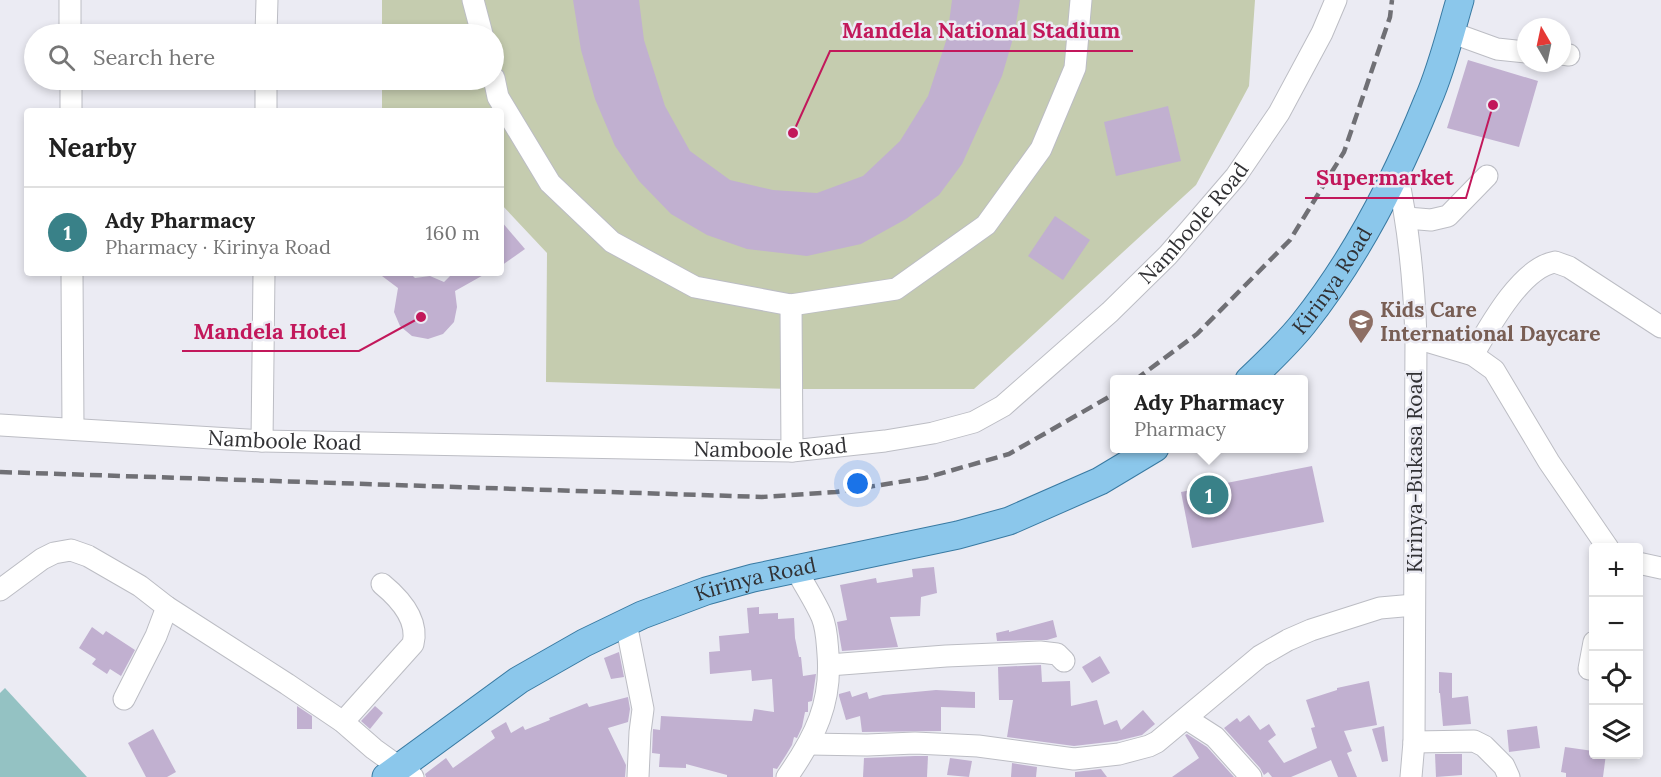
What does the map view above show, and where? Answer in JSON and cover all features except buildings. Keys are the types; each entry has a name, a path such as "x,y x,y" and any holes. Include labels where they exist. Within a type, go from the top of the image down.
{"main road":[{"name":"Kirinya Road","path":"1254,375 1302,325 1334,282 1369,223 1428,100 1460,0"},
{"name":"Kirinya Road","path":"400,774 519,680 584,643 626,623 706,591 796,569 958,535 1009,521 1100,481 1147,453"}],"street":[{"path":"70,0 70,24"},
{"path":"266,24 267,0"},
{"path":"473,0 479,24"},
{"path":"497,90 498,97 550,183 612,242 695,287 791,305 896,289 986,225 1041,149 1075,68 1082,0"},
{"name":"Namboole Road","path":"0,425 262,441 792,451 885,441 933,433 974,422 1004,406 1110,312 1167,255 1236,176 1279,113 1317,42 1336,0"},
{"path":"1450,32 1497,49 1517,51"},
{"path":"71,90 71,108"},
{"path":"266,90 266,108"},
{"name":"Kirinya-Bukasa Road","path":"1396,169 1407,218 1414,282 1416,338 1414,742 1411,777"},
{"path":"1407,218 1431,220 1448,216 1487,176"},
{"path":"1473,355 1495,315 1511,295 1538,270 1551,263 1560,263 1569,267 1661,327"},
{"path":"72,276 73,429"},
{"path":"262,441 264,276"},
{"path":"791,305 792,451"},
{"path":"1416,338 1473,355 1494,370 1548,462 1605,543"},
{"path":"0,590 42,559 54,553 71,550 88,556 140,586 167,607 343,722 400,774"},
{"path":"1643,564 1661,568"},
{"path":"787,777 809,744 828,695 829,665 823,619 796,569"},
{"path":"343,722 413,644 414,628 402,604 382,584"},
{"path":"809,744 867,745 915,742 1024,751 1054,757 1102,757 1149,746 1187,719 1260,656 1288,640 1311,630 1380,608 1414,605"},
{"path":"124,699 156,636 167,607"},
{"path":"626,623 643,709 638,777"},
{"path":"829,665 1040,652 1057,654 1064,661"},
{"path":"1187,719 1215,737 1251,777"},
{"path":"1414,742 1474,741 1484,746 1504,766 1509,777"}],"green space":[{"path":"382,0 1255,0 1249,86 1196,185 974,389 792,389 546,382 547,253 504,207 504,108 382,108 382,90 504,90 504,24 382,24"}],"water":[{"path":"5,688 87,777 0,777 0,693"}],"railway":[{"path":"1142,375 1197,334 1290,240 1344,152 1390,17 1392,0"},
{"path":"0,472 762,497 836,492 925,478 1009,454 1110,396"}],"place":[{"name":"Supermarket","path":"1493,105"},
{"name":"Mandela National Stadium","path":"793,133"},
{"name":"Mandela Hotel","path":"421,317"},
{"name":"Kids Care International Daycare","path":"1361,345"},
{"name":"Ady Pharmacy","path":"1209,495"}]}
